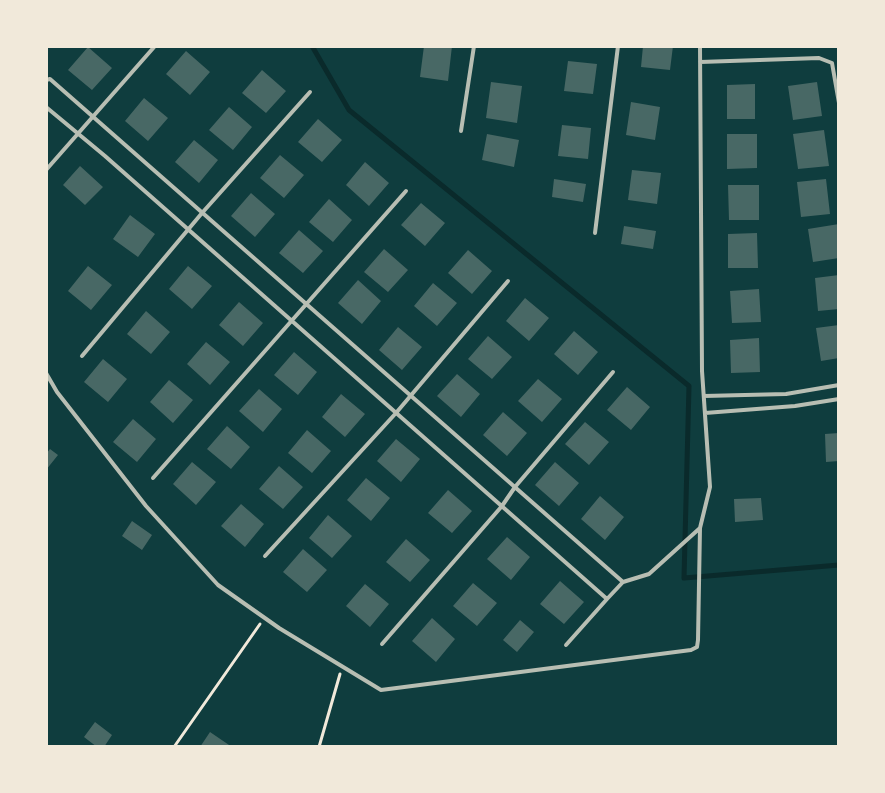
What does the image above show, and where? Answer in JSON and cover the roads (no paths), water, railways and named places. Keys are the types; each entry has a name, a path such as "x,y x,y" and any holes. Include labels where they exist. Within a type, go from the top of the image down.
{"lane":[{"path":"46,170 154,46"},
{"path":"461,131 474,46"},
{"path":"595,233 618,46"},
{"path":"46,373 57,392 146,506 218,585 264,618 381,690 691,650 697,647 700,528 710,486 704,396 700,46"},
{"path":"700,62 819,58 832,63 839,103"},
{"path":"46,80 50,79 623,582"},
{"path":"82,356 202,213 310,92"},
{"path":"46,107 189,230 607,599"},
{"path":"154,478 293,322 406,190"},
{"path":"265,556 396,413 508,281"},
{"path":"382,644 502,506 515,487 613,372"},
{"path":"704,396 786,394 839,385"},
{"path":"705,413 795,406 839,399"},
{"path":"566,645 623,582 649,574 700,528"}],"waterway":[{"path":"312,46 349,110 689,386 684,578 839,565"}]}
